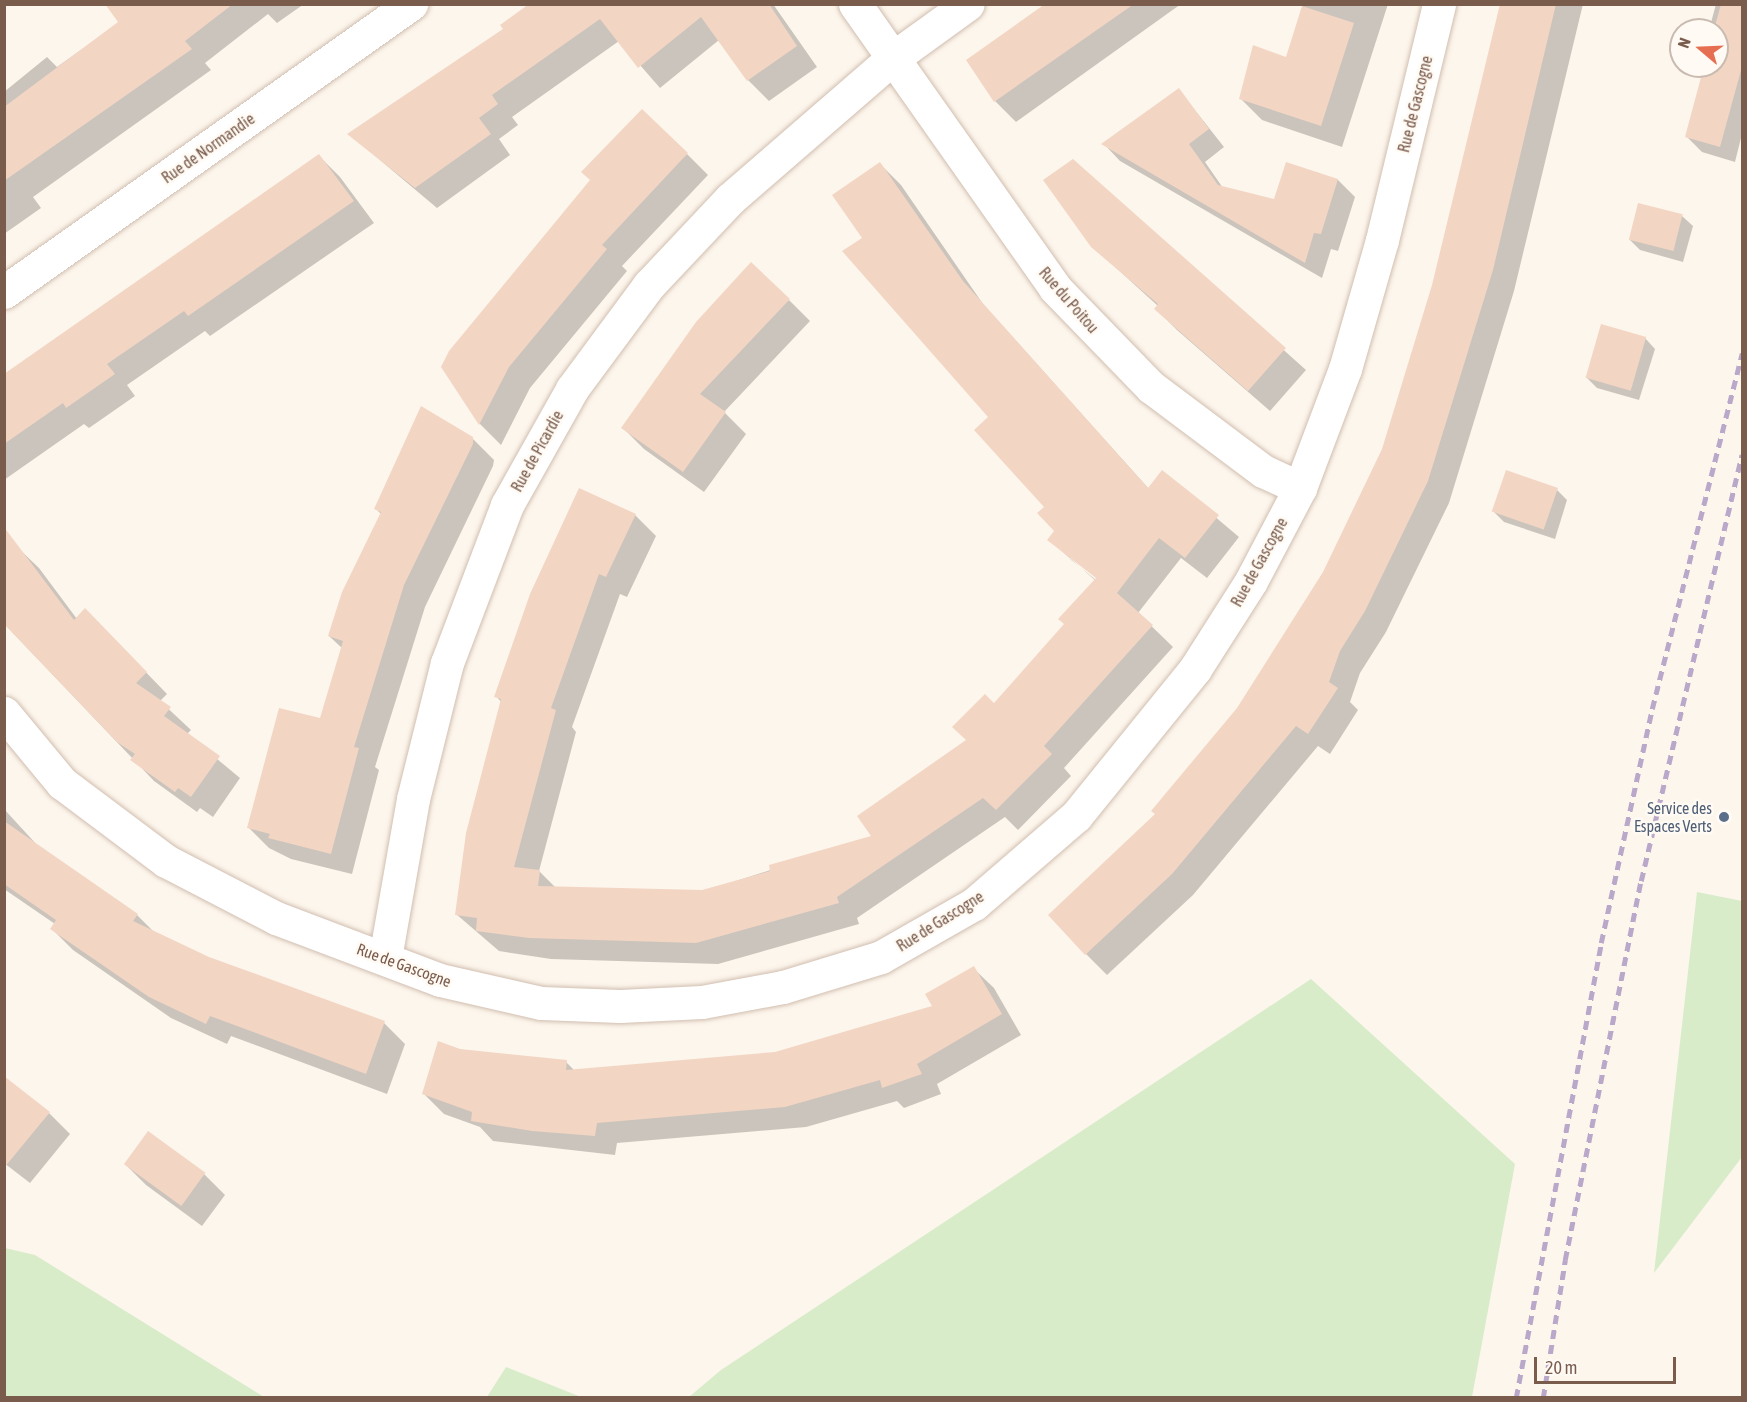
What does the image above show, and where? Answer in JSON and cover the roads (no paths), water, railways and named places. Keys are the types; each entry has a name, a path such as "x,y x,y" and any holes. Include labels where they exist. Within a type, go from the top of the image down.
{"street":[{"name":"Rue de Normandie","path":"4,292 411,4"},
{"name":"Rue du Poitou","path":"855,4 1055,288 1151,387 1263,471 1300,488"},
{"name":"Rue de Picardie","path":"385,958 413,799 447,663 507,505 561,408 649,285 730,199 892,58 968,4"},
{"name":"Rue de Gascogne","path":"4,713 62,783 166,861 276,918 440,980 541,1003 620,1006 702,1002 783,987 881,957 974,904 1076,816 1195,669 1251,581 1300,488 1348,358 1382,240 1439,4"}],"railway":[{"path":"1516,1398 1601,943 1652,709 1742,353"},
{"path":"1543,1398 1565,1260 1641,881 1742,455"}],"place":[{"name":"Service des Espaces Verts","path":"1724,817"}]}
